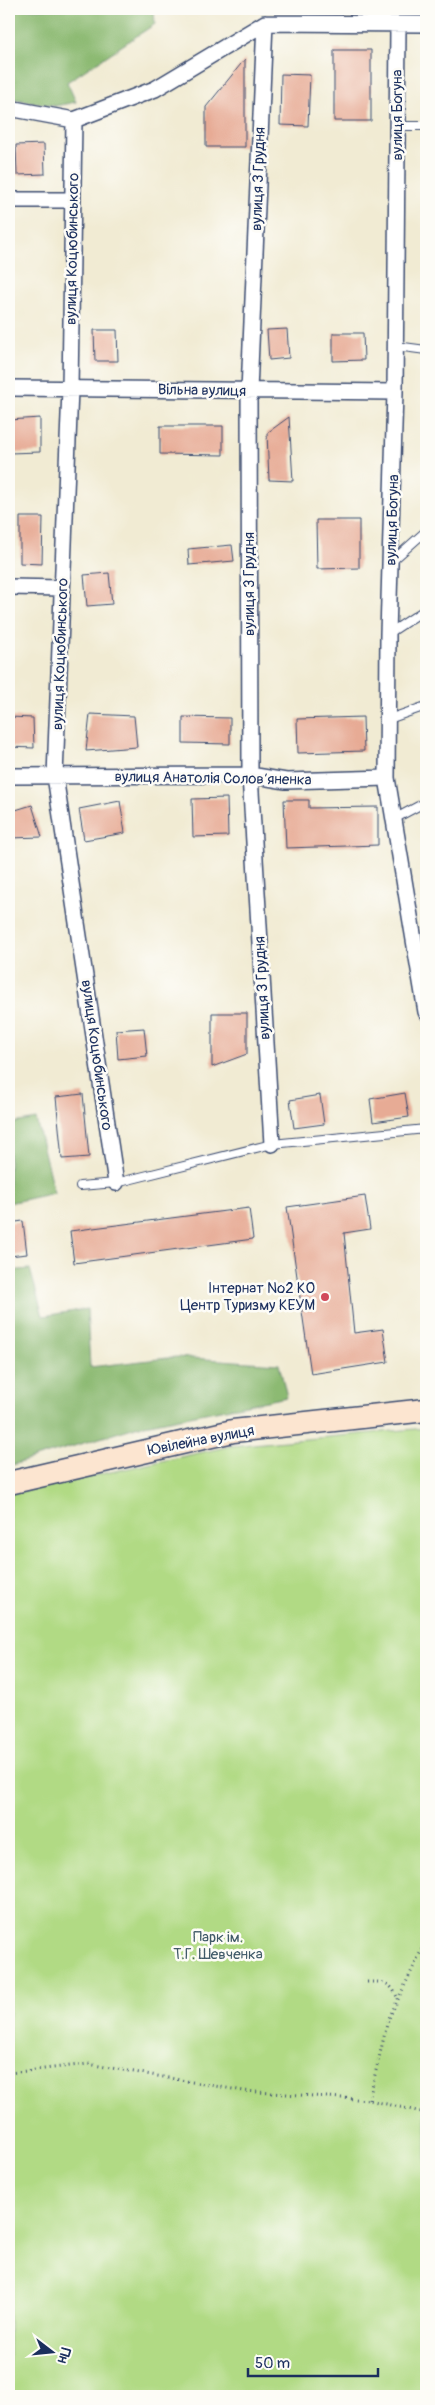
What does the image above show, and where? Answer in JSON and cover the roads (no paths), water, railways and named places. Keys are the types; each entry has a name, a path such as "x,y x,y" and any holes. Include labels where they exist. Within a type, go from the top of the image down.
{"street":[{"path":"9,108 74,120 156,90 265,23 426,24"},
{"name":"вулиця 3 Грудня","path":"265,23 249,391 250,775 272,1144"},
{"name":"вулиця Богуна","path":"398,24 396,392 388,634 387,778 426,1012"},
{"name":"вулиця Коцюбинського","path":"74,120 70,389 55,776 116,1183"},
{"path":"9,200 73,200"},
{"name":"Вільна вулиця","path":"9,388 396,392"},
{"path":"9,587 62,588"},
{"name":"вулиця Анатолія Соловʼяненка","path":"9,776 250,775 286,781 387,778"},
{"name":"Ювілейна вулиця","path":"9,1483 233,1431 426,1410"}],"lane":[{"path":"397,126 426,126"},
{"path":"396,346 426,350"},
{"path":"390,562 426,531"},
{"path":"388,634 426,609"},
{"path":"386,720 426,706"},
{"path":"394,819 426,802"},
{"path":"80,1186 116,1183 272,1144 426,1130"}],"place":[{"name":"Інтернат №2 КО Центр Туризму КЕУМ","path":"325,1297"}],"park label":[{"name":"Парк ім. Т.Г. Шевченка","path":"218,1946"}]}
